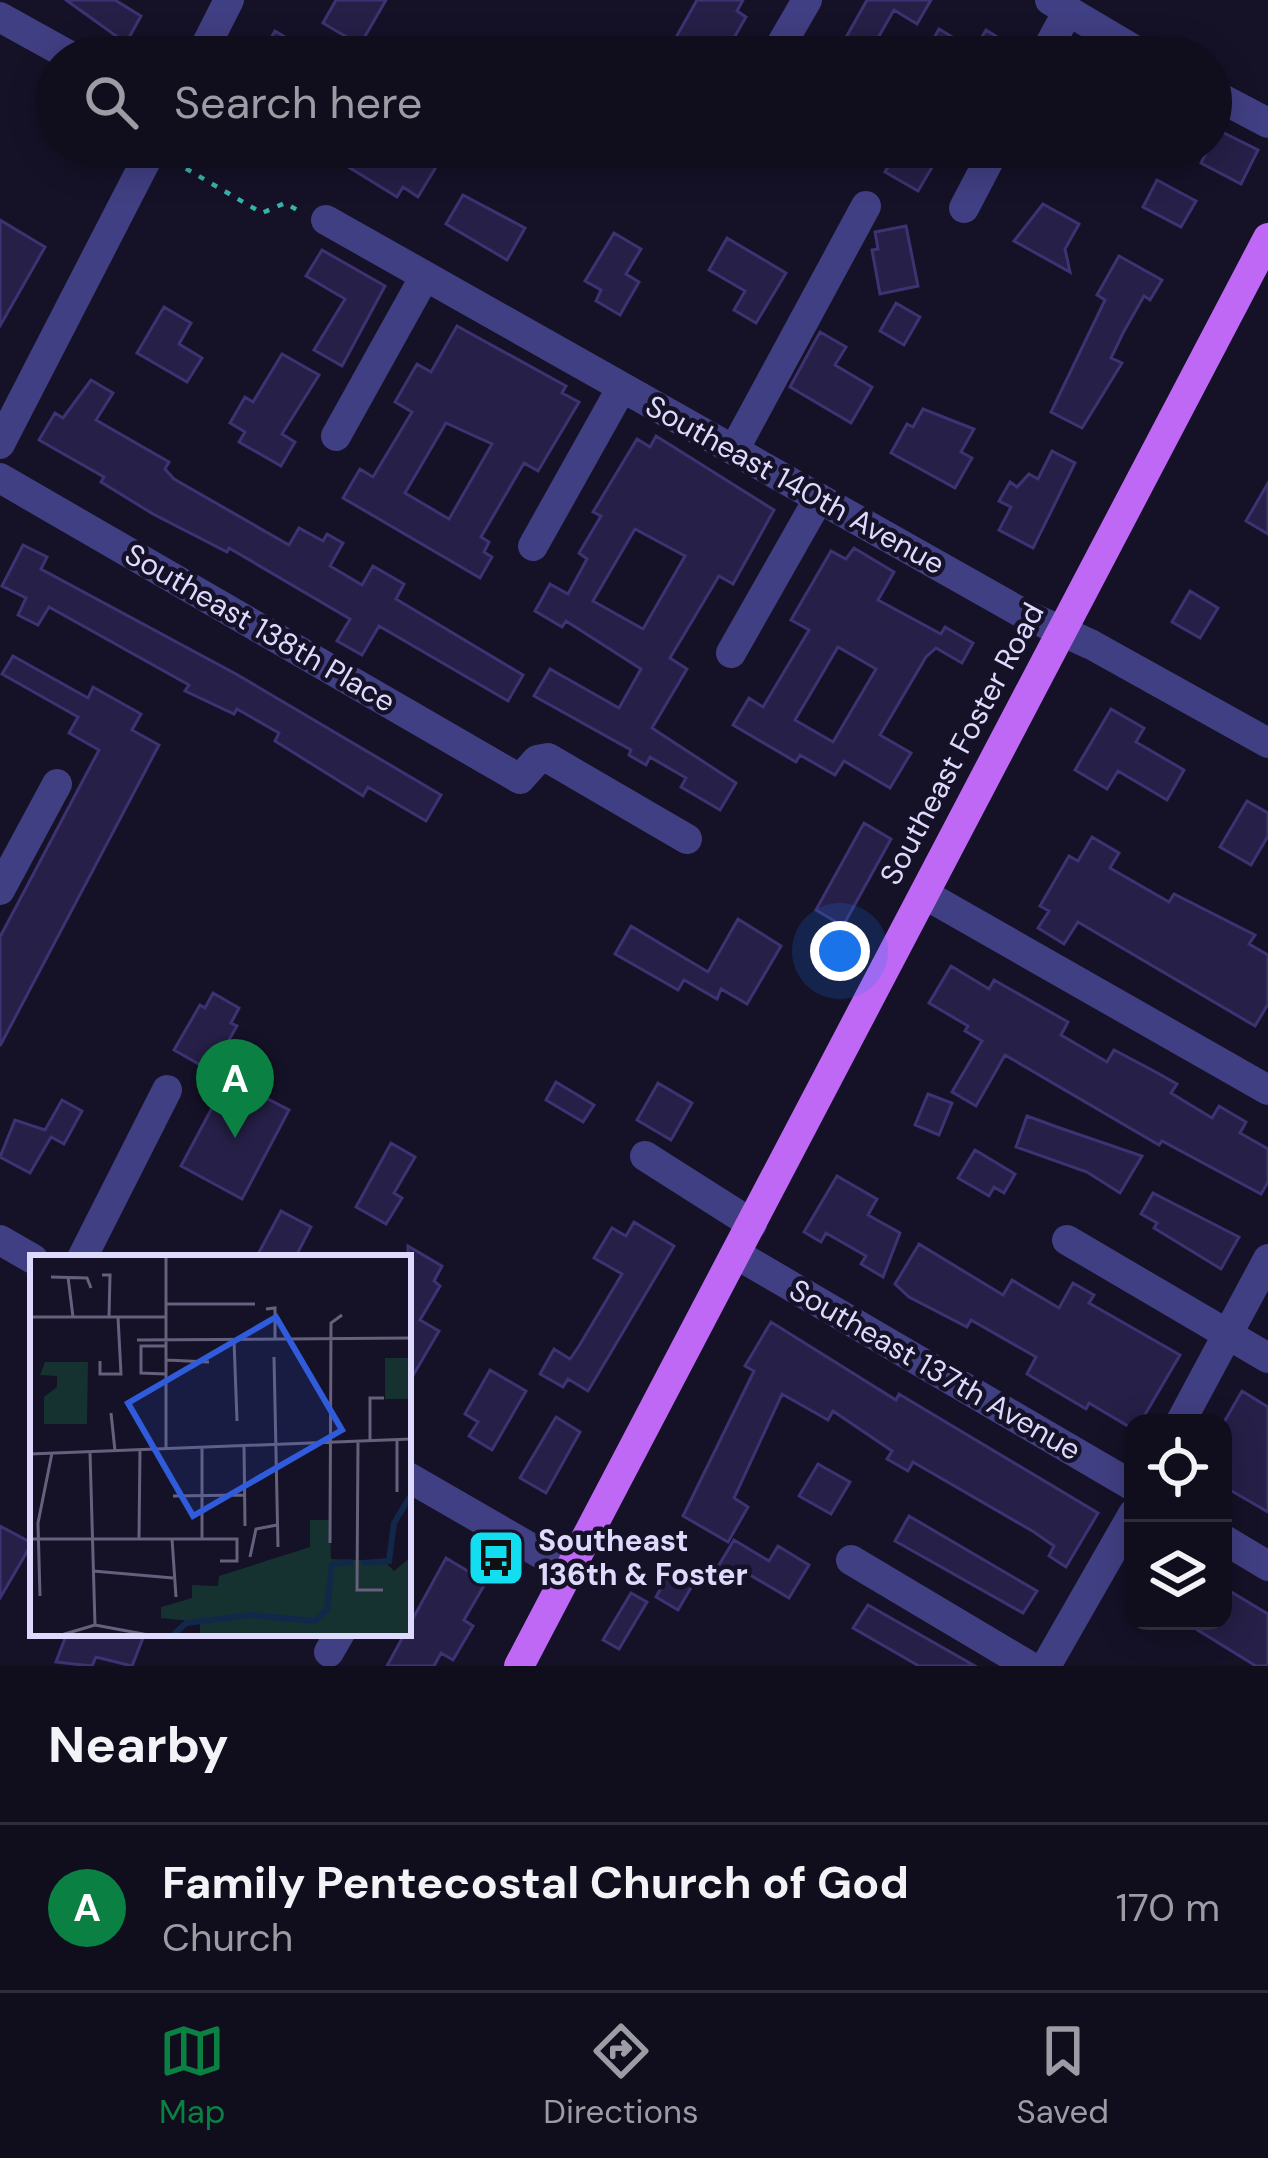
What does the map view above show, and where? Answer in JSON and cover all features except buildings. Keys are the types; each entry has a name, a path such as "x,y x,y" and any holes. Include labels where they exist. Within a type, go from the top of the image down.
{"main road":[{"name":"Southeast Foster Road","path":"519,1666 1268,238"}],"street":[{"path":"211,36 229,0"},
{"path":"786,36 807,0"},
{"path":"1049,36 1059,5 1111,36"},
{"path":"0,16 36,36"},
{"path":"1232,103 1268,123"},
{"path":"0,444 143,168"},
{"path":"964,208 985,168"},
{"path":"734,450 866,206"},
{"name":"Southeast 140th Avenue","path":"326,220 819,498 1268,743"},
{"path":"336,436 425,275"},
{"path":"533,546 622,387"},
{"name":"Southeast 138th Place","path":"0,478 520,779 537,760 548,758 687,839"},
{"path":"731,653 819,498"},
{"path":"0,890 57,784"},
{"path":"924,894 1268,1090"},
{"path":"84,1255 166,1090"},
{"path":"645,1156 752,1224"},
{"path":"0,1240 30,1257"},
{"path":"1067,1240 1268,1358"},
{"name":"Southeast 137th Avenue","path":"736,1254 1124,1481"},
{"path":"1185,1414 1268,1259"},
{"path":"413,1490 569,1570"},
{"path":"1046,1666 1128,1522"},
{"path":"1232,1544 1268,1566"},
{"path":"851,1561 1029,1666"}],"path":[{"path":"187,168 262,212 285,203 326,220"}],"place":[{"name":"Family Pentecostal Church of God","path":"235,1138"},
{"name":"Southeast 136th & Foster","path":"496,1558"}]}
